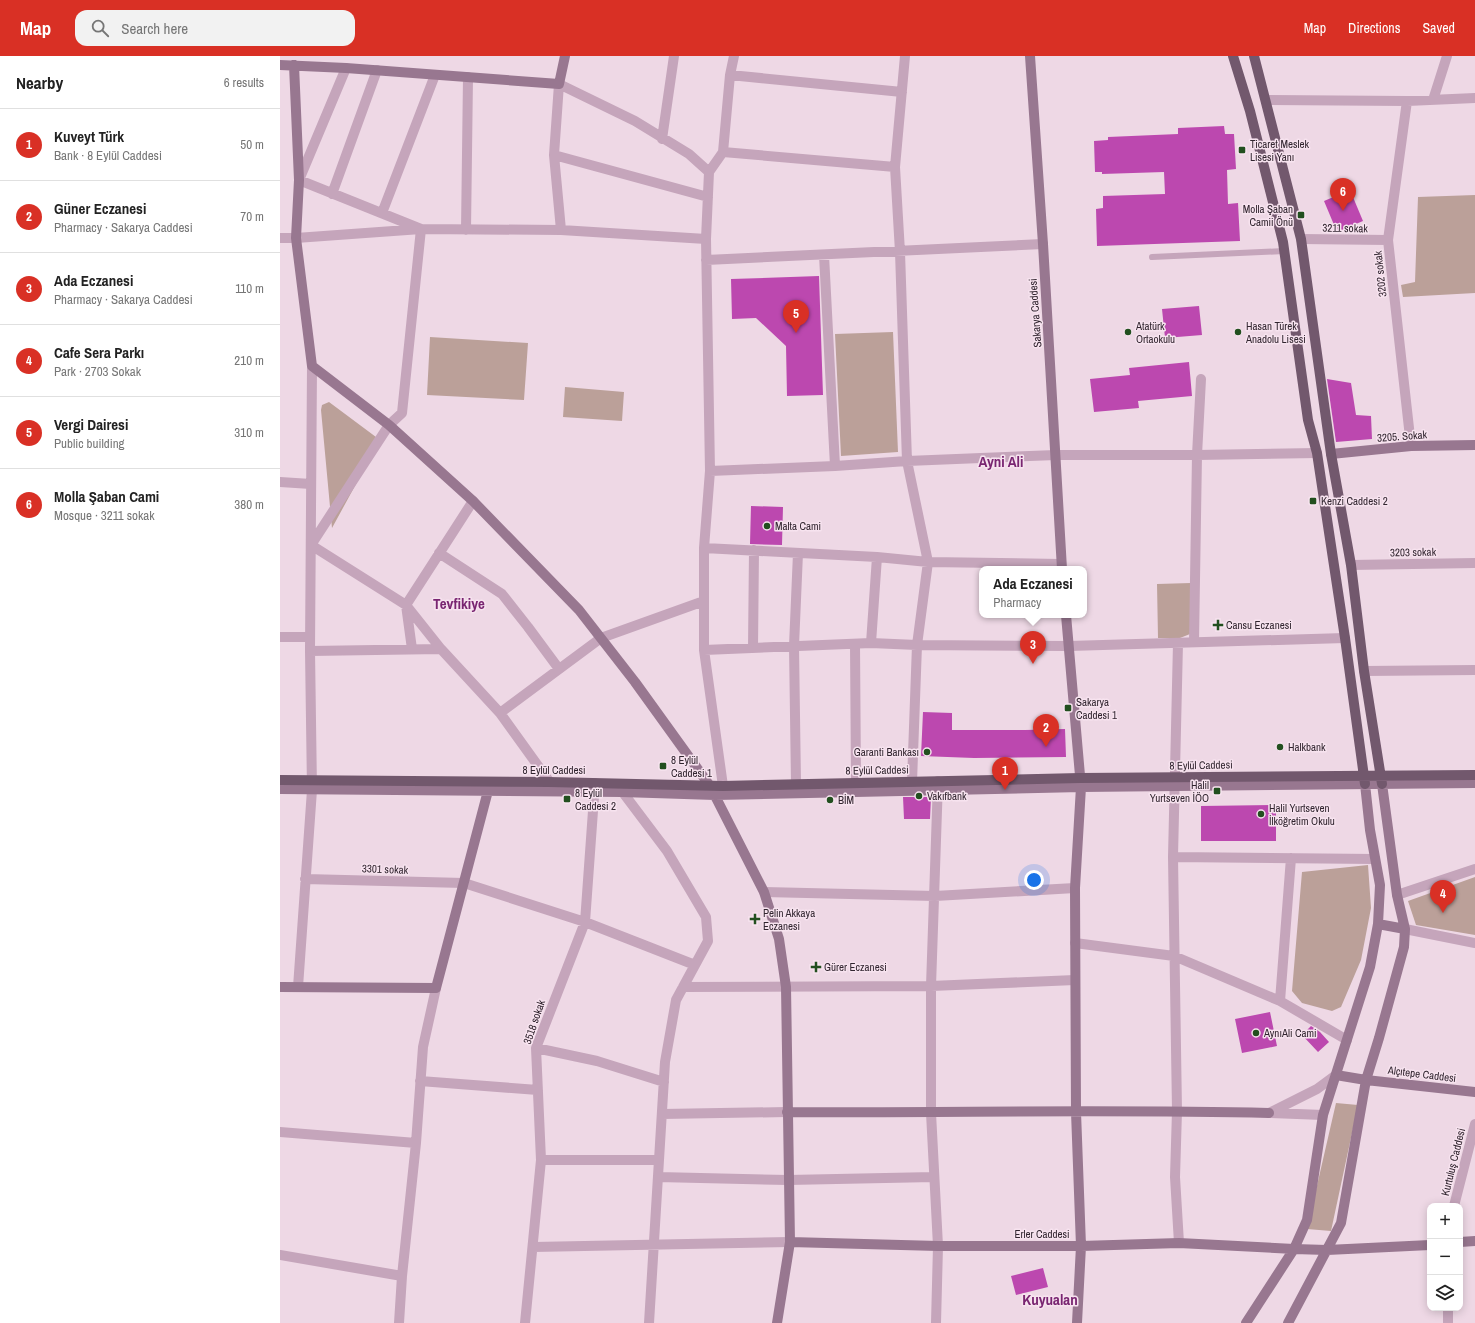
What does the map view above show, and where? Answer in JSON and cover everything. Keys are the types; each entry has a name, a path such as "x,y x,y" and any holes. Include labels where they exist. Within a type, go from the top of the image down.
{"main road":[{"path":"1233,56 1250,111 1282,240 1308,420 1316,453 1345,638 1365,780"},
{"path":"1254,56 1301,239 1331,454 1351,565 1364,671 1381,780"},
{"path":"1282,240 1301,239"},
{"path":"1316,453 1331,454"},
{"name":"8 Eylül Caddesi","path":"280,780 312,785 489,787 549,782 594,787 616,783 723,786 912,782 938,786 1381,780 1475,775"}],"street":[{"path":"561,230 554,155 559,84 565,56"},
{"path":"662,139 674,56"},
{"path":"723,786 704,650 704,548 710,472 706,239 709,172 723,152 730,75 734,56"},
{"path":"905,56 895,167 900,252 907,461 928,562 917,645 912,782"},
{"name":"Sakarya Caddesi","path":"1030,56 1043,244 1062,566"},
{"path":"1433,100 1447,56"},
{"path":"280,65 377,70 559,84 635,121 662,139 689,154 709,172"},
{"path":"294,65 299,180 296,238 312,366 310,637 312,785 298,987"},
{"path":"299,180 346,68"},
{"path":"332,194 377,70"},
{"path":"382,213 435,75"},
{"path":"730,75 902,92"},
{"path":"466,230 468,77"},
{"path":"1266,100 1408,101 1475,98"},
{"name":"3202 sokak","path":"1408,101 1388,240 1411,446"},
{"path":"723,152 895,167"},
{"path":"554,155 708,197"},
{"path":"299,180 421,229"},
{"path":"311,545 389,425 402,413 421,229"},
{"path":"280,238 421,229 561,230 706,239"},
{"name":"3211 sokak","path":"1301,239 1388,240"},
{"path":"706,260 824,256 1043,244"},
{"path":"824,256 835,466"},
{"path":"312,366 389,425 473,501 579,610 635,682 710,786 764,892 780,939 786,987 790,1242 777,1323"},
{"path":"1194,642 1201,379"},
{"name":"3205. Sokak","path":"1331,454 1411,446 1475,445"},
{"path":"710,472 907,461 1056,456 1198,456 1316,453"},
{"path":"280,482 311,484"},
{"path":"412,649 406,604 473,501"},
{"path":"311,545 406,604 441,649 500,713 557,792"},
{"path":"704,548 877,557 928,562 1062,566"},
{"path":"753,648 754,550"},
{"path":"796,784 794,646 798,553"},
{"path":"439,554 502,594 559,669"},
{"path":"871,643 877,557"},
{"name":"3203 sokak","path":"1351,565 1475,563"},
{"path":"500,713 601,638 704,601"},
{"path":"1066,618 1081,783 1075,888 1076,1112 1081,1246 1077,1323"},
{"path":"280,637 310,637"},
{"path":"704,650 871,643 917,645 1069,646 1345,638"},
{"path":"1178,642 1173,857 1177,1111 1175,1177 1179,1243"},
{"path":"855,644 856,783"},
{"path":"310,651 441,649"},
{"path":"1364,671 1475,670"},
{"path":"1246,1323 1294,1249 1307,1220 1323,1115 1370,968 1378,924 1380,885 1370,830 1365,780"},
{"path":"1288,1323 1341,1223 1366,1080 1404,947 1405,929 1397,895 1381,780 1475,783"},
{"path":"616,783 667,851 706,917 708,941 676,1000 665,1062 648,1323"},
{"path":"280,789 312,785"},
{"path":"399,1323 402,1276 416,1143 423,1047 436,988 489,787 557,792 594,787 622,792 715,795 938,786 931,986 931,1113 938,1246 936,1323"},
{"name":"3518 sokak","path":"525,1323 541,1160 536,1048 585,922 594,787"},
{"path":"1173,857 1375,859"},
{"path":"1280,1002 1291,858"},
{"path":"1397,895 1475,869"},
{"name":"3301 sokak","path":"305,879 464,884 585,922 695,965"},
{"path":"764,892 935,896 1075,888"},
{"path":"1378,924 1475,943"},
{"path":"1075,943 1174,956 1280,1002 1347,1040"},
{"path":"683,987 931,986 1075,980"},
{"path":"280,987 436,988"},
{"path":"536,1048 597,1060 664,1082"},
{"path":"1269,1113 1317,1090 1336,1075"},
{"name":"Alçıtepe Caddesi","path":"1336,1075 1366,1080 1475,1092"},
{"path":"420,1081 538,1090"},
{"path":"662,1114 787,1112 931,1113 1177,1111 1323,1115"},
{"name":"Kurtuluş Caddesi","path":"1455,1203 1475,1124"},
{"path":"280,1132 416,1143"},
{"path":"541,1160 659,1160"},
{"path":"658,1178 788,1180 934,1177"},
{"path":"1463,1242 1475,1241"},
{"path":"533,1247 790,1242"},
{"name":"Erler Caddesi","path":"790,1242 938,1246 1081,1246 1179,1243 1327,1250 1427,1245"},
{"path":"280,1255 402,1276"},
{"path":"1448,1311 1448,1323"}],"lane":[{"path":"1152,257 1284,251"}],"shaded area":[{"path":"1475,195 1475,293 1403,297 1401,285 1415,282 1418,197"},
{"path":"893,332 898,452 841,456 835,334"},
{"path":"430,337 528,343 524,400 427,395"},
{"path":"565,387 624,392 622,421 563,417"},
{"path":"329,402 380,440 332,528 321,410 322,405"},
{"path":"1191,583 1190,634 1180,638 1158,638 1157,584"},
{"path":"1368,865 1371,908 1361,960 1341,1007 1332,1011 1302,1003 1292,991 1302,872"},
{"path":"1475,877 1475,935 1416,925 1408,901"},
{"path":"1336,1103 1358,1105 1331,1231 1307,1229"}],"building":[{"path":"1224,126 1225,134 1234,134 1236,169 1227,170 1228,204 1238,203 1240,241 1097,246 1096,209 1103,208 1103,196 1165,194 1164,172 1102,174 1102,172 1095,172 1094,141 1108,140 1108,137 1178,134 1178,128"},
{"path":"1350,190 1363,221 1337,232 1324,201"},
{"path":"819,276 823,395 787,396 786,346 756,318 732,319 731,279"},
{"path":"1199,306 1202,335 1165,338 1162,309"},
{"path":"1189,362 1192,396 1138,401 1139,408 1094,412 1090,379 1130,375 1129,368"},
{"path":"1327,379 1351,383 1356,415 1371,416 1372,439 1336,442"},
{"name":"Malta Cami","path":"751,506 783,507 782,545 750,544"},
{"path":"923,712 952,713 952,730 1065,729 1066,757 974,758 921,756"},
{"path":"903,797 931,797 930,819 904,819"},
{"path":"1276,805 1276,841 1201,841 1201,806"},
{"name":"AynıAli Cami","path":"1270,1012 1277,1046 1242,1053 1235,1019"},
{"path":"1311,1026 1320,1032 1329,1042 1318,1052 1302,1035"},
{"path":"1043,1268 1048,1287 1016,1295 1011,1276"}],"place":[{"name":"Ticaret Meslek Lisesi Yanı","path":"1242,150"},
{"name":"Molla Şaban Cami","path":"1343,211"},
{"name":"Molla Şaban Camii Önü","path":"1301,215"},
{"name":"Atatürk Ortaokulu","path":"1128,332"},
{"name":"Hasan Türek Anadolu Lisesi","path":"1238,332"},
{"name":"Vergi Dairesi","path":"796,333"},
{"name":"Kenzi Caddesi 2","path":"1313,501"},
{"name":"Malta Cami","path":"767,526"},
{"name":"Cansu Eczanesi","path":"1218,625"},
{"name":"Ada Eczanesi","path":"1033,664"},
{"name":"Sakarya Caddesi 1","path":"1068,708"},
{"name":"Güner Eczanesi","path":"1046,747"},
{"name":"Halkbank","path":"1280,747"},
{"name":"Garanti Bankası","path":"927,752"},
{"name":"8 Eylül Caddesi 1","path":"663,766"},
{"name":"Kuveyt Türk","path":"1005,790"},
{"name":"Halil Yurtseven İÖO","path":"1217,791"},
{"name":"Vakıfbank","path":"919,796"},
{"name":"8 Eylül Caddesi 2","path":"567,799"},
{"name":"BİM","path":"830,800"},
{"name":"Halil Yurtseven İlköğretim Okulu","path":"1261,814"},
{"name":"Cafe Sera Parkı","path":"1443,913"},
{"name":"Pelin Akkaya Eczanesi","path":"755,919"},
{"name":"Gürer Eczanesi","path":"816,967"},
{"name":"AynıAli Cami","path":"1256,1033"}],"district":[{"name":"Ayni Ali","path":"1001,462"},
{"name":"Tevfikiye","path":"459,604"},
{"name":"Kuyualan","path":"1050,1300"}]}
